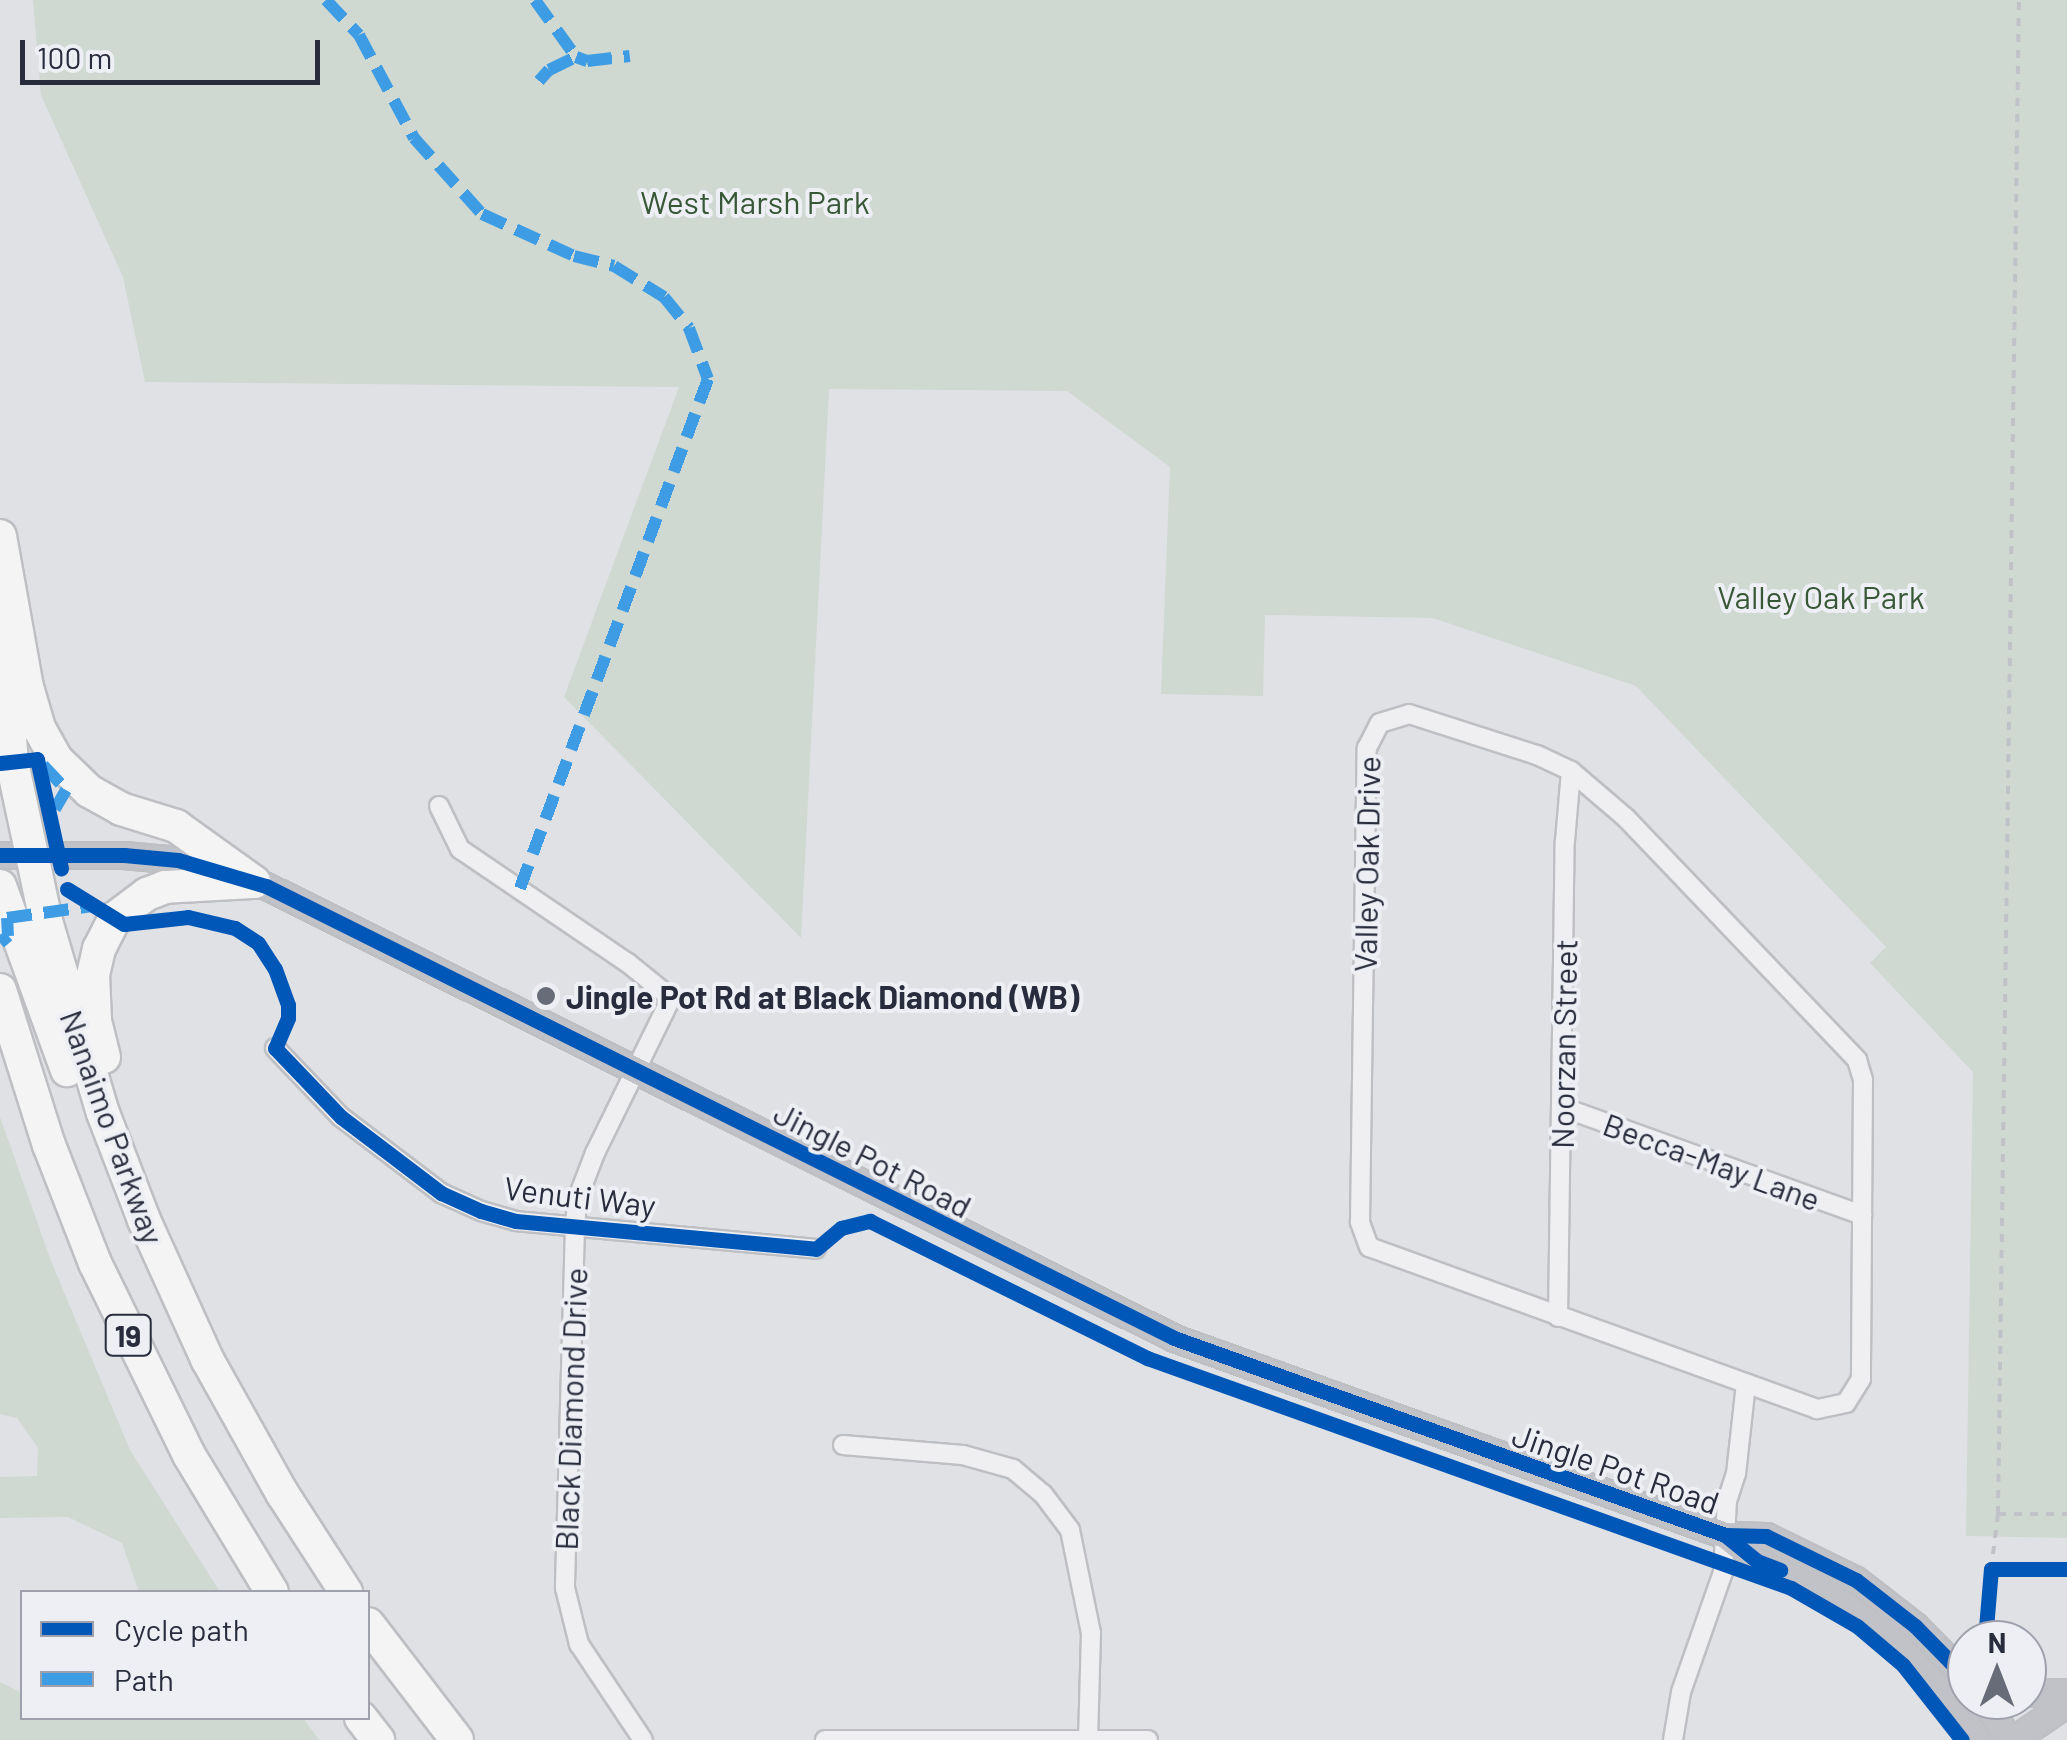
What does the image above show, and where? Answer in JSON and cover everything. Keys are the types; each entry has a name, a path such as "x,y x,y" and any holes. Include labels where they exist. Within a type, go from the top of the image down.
{"highway":[{"path":"0,536 27,687 40,728 56,759 88,791 121,809 176,826 254,882"},
{"name":"Nanaimo Parkway","path":"0,619 16,856 116,1150 208,1359 262,1460 345,1590"},
{"path":"0,832 16,856"},
{"path":"116,1150 112,1089 92,996 93,975 106,932 130,905 165,887 254,882"},
{"path":"0,886 76,1094 116,1150"},
{"name":"Nanaimo Parkway","path":"0,990 67,1192 142,1366 189,1455 271,1590"},
{"path":"0,1031 21,1060"},
{"path":"370,1627 457,1740"},
{"path":"363,1720 378,1740"}],"main road":[{"name":"Jingle Pot Road","path":"16,856 124,855 178,860 254,882 1174,1338 1725,1535 1766,1536 1856,1580 1904,1616 1947,1658"},
{"name":"Jingle Pot Road","path":"1725,1535 1757,1561 1829,1594 1888,1636 1950,1698 1978,1740"},
{"path":"2011,1740 2067,1703"}],"street":[{"name":"Valley Oak Drive","path":"1409,714 1537,755 1570,771 1626,818 1856,1060 1863,1080 1862,1215 1861,1379 1846,1403 1817,1409 1375,1251 1362,1232 1367,748 1380,723 1409,714"},
{"name":"Noorzan Street","path":"1558,1317 1565,841 1570,771"},
{"path":"439,806 460,849 628,963 671,998 635,1070"},
{"name":"Venuti Way","path":"276,1048 341,1117 441,1192 516,1221 816,1249"},
{"name":"Black Diamond Drive","path":"635,1070 586,1176 574,1226 565,1588 579,1644 643,1740"},
{"name":"Becca-May Lane","path":"1562,1107 1862,1215"},
{"path":"1672,1740 1681,1692 1723,1572 1746,1384"},
{"path":"842,1445 963,1456 1012,1469 1043,1494 1070,1530 1092,1633 1088,1739"},
{"path":"825,1740 1148,1740"}],"lane":[{"path":"1991,1569 2067,1569"}],"path":[{"path":"1991,1569 1998,1514 2019,0"},
{"path":"1998,1514 2067,1514"}],"green space":[{"name":"West Marsh Park","path":"33,0 2067,0 2067,1538 1966,1536 1973,1072 1870,963 1886,947 1636,686 1433,618 1265,615 1263,696 1161,694 1170,467 1067,391 829,389 801,938 564,697 679,387 145,382 123,277 41,95"},
{"path":"0,1117 51,1261 130,1450 219,1590 138,1590 122,1543 68,1517 0,1518 0,1477 37,1476 38,1448 17,1418 0,1414"},
{"path":"0,1682 20,1692 20,1720 304,1720 319,1740 0,1740"}],"marked path":[{"path":"326,0 359,35 414,138 482,214 574,256 614,266 664,297 689,328 708,379 520,888"},
{"path":"535,0 576,57 587,61 630,56"},
{"path":"539,81 549,70 576,57"},
{"path":"43,765 66,790 55,809 47,812"},
{"path":"0,943 8,936 7,918 92,906"}],"cycle path":[{"path":"0,763 37,759 61,868"},
{"path":"0,855 124,855 178,860 266,886 1174,1338 1725,1535 1757,1561 1780,1570"},
{"path":"67,889 124,924 188,917 235,928 258,943 275,969 288,1005 288,1018 275,1048 341,1117 441,1193 481,1211 516,1221 816,1249 841,1228 870,1221 1147,1358 1791,1588 1857,1626 1903,1665 1962,1740"},
{"path":"1725,1535 1766,1536 1856,1580 1915,1626 1947,1659"},
{"path":"1987,1620 1991,1569 2067,1569"}],"place":[{"name":"Jingle Pot Rd at Black Diamond (WB)","path":"546,996"}],"park label":[{"name":"Valley Oak Park","path":"1821,596"}]}
